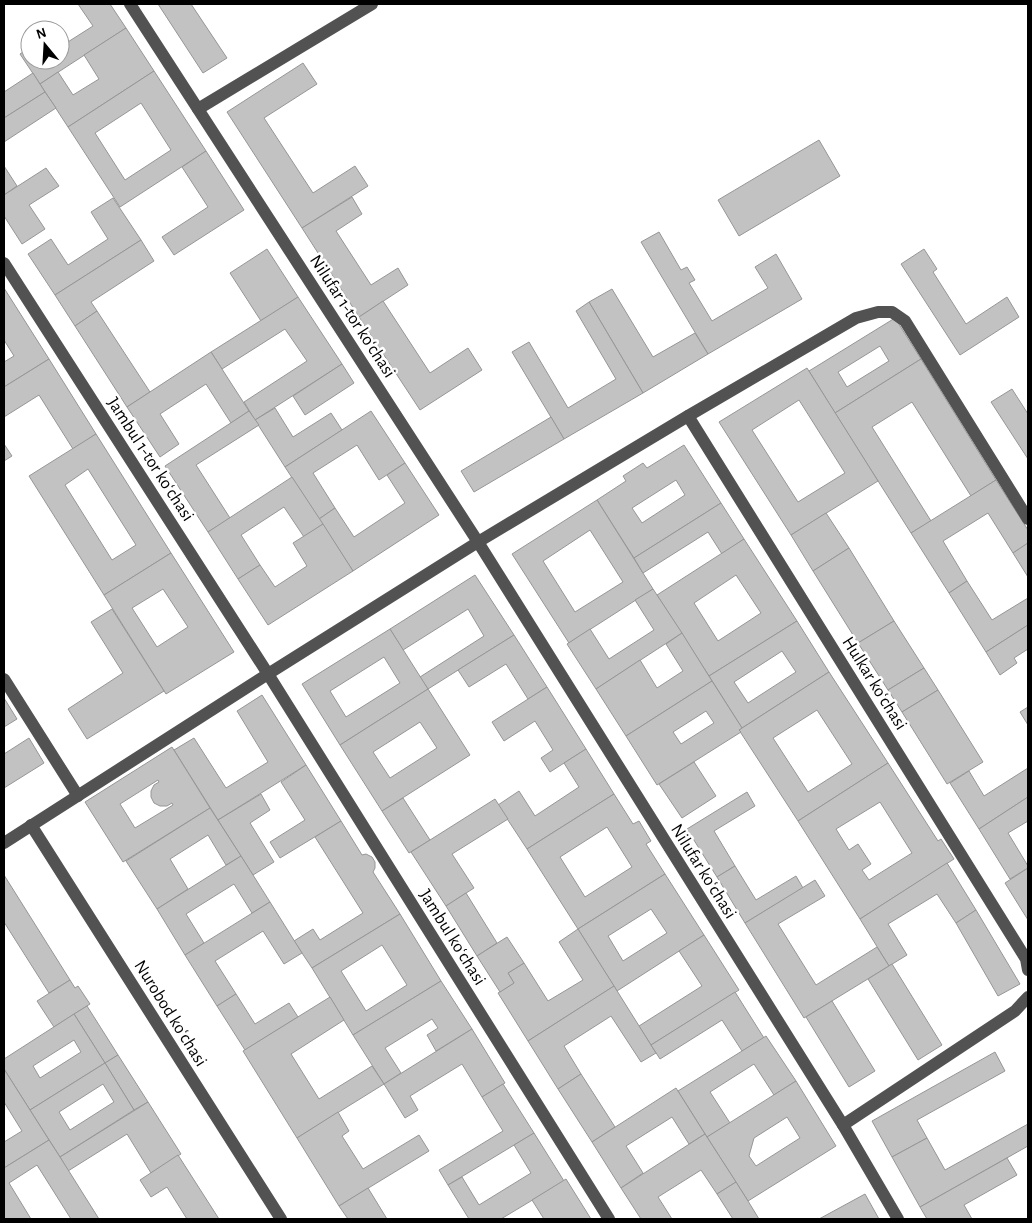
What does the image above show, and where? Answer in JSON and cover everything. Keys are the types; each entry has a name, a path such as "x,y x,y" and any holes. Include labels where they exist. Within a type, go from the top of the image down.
{"street":[{"name":"Nilufar 1-tor koʻchasi","path":"130,4 478,542"},
{"path":"198,109 372,4"},
{"name":"Jambul 1-tor koʻchasi","path":"4,263 268,674"},
{"path":"4,843 478,542 856,318 878,312 892,312 905,321 1028,519"},
{"name":"Hulkar koʻchasi","path":"688,416 1026,959 1028,970"},
{"name":"Nilufar koʻchasi","path":"478,542 843,1125 898,1219"},
{"name":"Jambul koʻchasi","path":"268,674 608,1219"},
{"path":"4,679 78,796"},
{"name":"Nurobod koʻchasi","path":"31,825 281,1219"},
{"path":"843,1125 1015,1011 1028,997"}],"building":[{"path":"78,4 110,4 126,28 70,64 70,41 93,26"},
{"path":"158,4 191,4 227,58 203,73"},
{"path":"126,28 154,71 68,127 40,84 58,72 73,95 99,79 84,55"},
{"path":"303,63 317,84 264,118 313,193 355,166 368,186 302,228 227,112"},
{"path":"31,70 62,70 40,84"},
{"path":"154,71 206,151 120,207 68,127","holes":["141,103 171,150 125,180 95,133"]},
{"path":"33,73 45,92 4,118 4,92"},
{"path":"45,92 56,108 4,142 4,118"},
{"path":"819,140 840,176 739,236 718,200"},
{"path":"206,151 244,210 174,255 162,237 208,207 182,167"},
{"path":"4,166 17,186 4,195"},
{"path":"46,168 59,186 29,205 45,229 22,244 4,216 4,195"},
{"path":"352,197 362,214 336,231 371,285 398,268 408,285 359,317 302,228"},
{"path":"113,198 141,240 55,295 28,254 51,239 68,265 108,239 91,212"},
{"path":"659,232 681,270 687,267 695,280 689,283 712,321 768,288 755,267 776,254 802,299 708,354 641,242"},
{"path":"141,240 154,261 91,302 97,311 75,326 55,295"},
{"path":"267,249 298,297 261,321 230,273"},
{"path":"924,249 937,269 933,272 966,324 1007,297 1019,317 960,355 901,264"},
{"path":"4,288 49,359 4,387 4,362 14,356 4,340"},
{"path":"612,289 653,357 695,333 708,354 643,393 589,302"},
{"path":"298,297 342,364 255,420 244,402 307,361 285,329 222,369 211,352"},
{"path":"383,301 430,373 468,348 482,370 420,410 359,317"},
{"path":"589,302 643,393 564,439 512,352 529,342 568,408 616,379 576,311"},
{"path":"97,311 150,392 127,407 75,326"},
{"path":"895,318 921,359 835,413 809,371","holes":["880,346 889,361 847,387 838,372"]},
{"path":"211,352 249,411 231,423 206,384 160,414 179,444 160,457 127,407"},
{"path":"49,359 96,434 73,449 39,395 4,417 4,387"},
{"path":"921,359 996,480 971,496 912,402 872,427 931,521 911,533 835,413"},
{"path":"342,364 354,383 305,415 293,396"},
{"path":"807,368 878,481 791,535 719,422","holes":["799,400 845,473 798,502 752,430"]},
{"path":"1012,389 1028,414 1028,459 991,402"},
{"path":"275,408 293,437 331,413 342,430 285,467 255,420"},
{"path":"249,411 259,425 196,465 230,518 208,532 165,466"},
{"path":"371,411 405,463 379,480 357,445 313,473 335,508 319,519 285,467"},
{"path":"551,417 564,439 474,492 461,471"},
{"path":"96,434 171,553 104,595 29,476","holes":["88,469 136,545 112,560 65,485"]},
{"path":"4,444 12,456 4,461"},
{"path":"684,445 721,503 634,558 597,500 626,481 623,476 643,463 647,468","holes":["676,480 685,495 642,523 632,508"]},
{"path":"405,463 439,515 353,571 319,519 335,508 354,537 405,503 387,475"},
{"path":"292,477 323,524 304,537 284,507 241,535 260,565 238,579 208,532"},
{"path":"996,480 1028,530 1028,543 1013,553 988,513 943,541 967,581 949,593 911,533"},
{"path":"597,500 653,589 569,643 512,554","holes":["590,530 623,582 575,612 543,561"]},
{"path":"721,503 744,539 722,554 708,532 643,573 634,558"},
{"path":"826,513 849,548 813,571 791,535"},
{"path":"323,524 353,571 268,625 238,579 260,565 275,587 307,566 293,543"},
{"path":"744,539 797,621 709,676 657,595","holes":["736,575 761,613 718,641 694,603"]},
{"path":"1028,543 1028,577 1013,553"},
{"path":"849,548 894,621 858,643 813,571"},
{"path":"171,553 234,652 166,694 104,595","holes":["163,589 188,627 157,647 132,608"]},
{"path":"475,575 514,635 428,689 420,677 484,636 468,609 403,650 390,629"},
{"path":"967,581 992,620 1028,598 1028,625 986,652 949,593"},
{"path":"653,589 682,633 596,689 567,644 590,629 609,659 654,630 635,600"},
{"path":"112,609 164,691 87,739 68,709 123,673 91,622"},
{"path":"797,621 829,672 742,728 709,676","holes":["782,651 796,672 748,703 734,682"]},
{"path":"894,621 924,668 888,690 858,643"},
{"path":"1028,625 1028,649 1014,658 1017,663 1000,675 986,652"},
{"path":"390,629 428,689 340,745 302,684","holes":["384,657 400,683 346,717 330,691"]},
{"path":"682,633 712,681 626,736 596,689 640,660 657,688 683,671 666,644"},
{"path":"514,635 547,687 528,699 506,664 469,687 458,670"},
{"path":"924,668 938,690 902,712 888,690"},
{"path":"829,672 888,763 798,821 739,730","holes":["817,710 852,764 808,792 773,738"]},
{"path":"712,681 742,728 739,730 741,732 657,785 626,736","holes":["706,711 714,723 681,744 673,732"]},
{"path":"547,687 586,749 550,772 541,758 553,750 535,721 504,741 492,722"},
{"path":"428,689 470,755 382,811 340,745","holes":["420,722 437,748 390,778 373,752"]},
{"path":"938,690 983,762 947,784 902,712"},
{"path":"262,695 306,765 218,820 174,750 194,738 226,788 268,762 237,711"},
{"path":"4,698 17,719 4,727"},
{"path":"1028,707 1028,725 1020,712"},
{"path":"29,738 44,763 4,788 4,754"},
{"path":"172,747 210,808 123,862 85,802","holes":["158,780 159,782 154,785 151,791 154,803 160,806 167,806 172,803 173,805 135,828 120,804"]},
{"path":"586,749 614,794 527,849 498,805 519,791 535,816 579,787 564,763"},
{"path":"694,762 716,796 682,818 659,784"},
{"path":"888,763 938,841 941,839 954,859 860,919 798,821","holes":["880,802 912,853 869,880 862,870 871,864 858,844 849,850 836,829"]},
{"path":"306,765 341,821 280,858 270,842 305,820 281,782"},
{"path":"1028,768 1028,797 979,829 950,783 969,771 984,796"},
{"path":"747,792 755,806 714,831 735,866 717,877 687,829"},
{"path":"261,794 270,810 250,823 274,862 253,875 218,820"},
{"path":"614,794 633,824 639,821 651,841 646,844 665,874 578,929 527,849","holes":["607,827 632,867 585,897 560,857"]},
{"path":"1028,797 1028,821 1008,833 1028,868 1010,879 979,829"},
{"path":"403,798 430,840 409,853 382,811"},
{"path":"495,799 508,819 452,854 474,888 446,906 411,852"},
{"path":"210,808 241,856 226,865 208,835 170,859 188,889 157,909 126,861"},
{"path":"341,821 362,855 366,854 372,857 375,862 373,872 400,914 312,968 294,941 313,929 320,940 363,913 315,837"},
{"path":"241,856 270,902 252,913 234,884 186,914 204,943 185,955 157,909"},
{"path":"947,863 976,910 956,923 937,894 888,924 907,955 889,966 860,919"},
{"path":"735,866 756,900 796,876 803,888 745,923 717,877"},
{"path":"1028,868 1028,920 1005,883"},
{"path":"665,874 704,935 617,991 578,929","holes":["651,909 667,933 623,961 608,936"]},
{"path":"4,875 70,980 49,993 4,922"},
{"path":"815,880 825,896 778,924 816,985 877,947 889,966 804,1018 745,923"},
{"path":"466,893 497,943 477,956 446,906"},
{"path":"270,902 302,953 284,964 263,931 215,961 236,994 217,1006 185,955"},
{"path":"976,910 1020,984 998,996 956,923"},
{"path":"400,914 441,981 353,1035 312,968","holes":["382,945 407,985 366,1011 341,971"]},
{"path":"578,929 614,986 528,1041 498,993 514,983 508,973 524,963 548,1001 583,980 559,942"},
{"path":"704,935 739,990 651,1045 639,1026 702,986 679,951"},
{"path":"507,937 524,963 508,973 514,983 500,992 477,956"},
{"path":"892,964 942,1045 918,1060 868,979"},
{"path":"70,980 75,988 78,986 90,1004 54,1027 37,1001"},
{"path":"441,981 472,1029 436,1051 427,1035 438,1028 432,1019 385,1048 401,1073 384,1084 353,1035"},
{"path":"614,986 656,1053 641,1062 611,1016 564,1046 581,1074 558,1089 528,1041"},
{"path":"735,992 764,1038 742,1051 722,1020 660,1059 651,1045"},
{"path":"236,994 255,1024 289,1003 298,1017 245,1050 217,1006"},
{"path":"330,997 344,1020 291,1054 319,1099 372,1066 384,1084 297,1138 243,1051"},
{"path":"832,1001 875,1071 849,1087 806,1017"},
{"path":"87,1006 118,1055 105,1063 74,1014"},
{"path":"74,1014 105,1063 30,1110 4,1069 4,1059","holes":["74,1040 81,1052 40,1078 33,1066"]},
{"path":"472,1029 505,1083 482,1097 462,1064 410,1096 418,1110 405,1118 384,1084"},
{"path":"766,1036 796,1081 774,1095 754,1064 710,1092 730,1123 707,1137 678,1091"},
{"path":"995,1052 1005,1071 917,1120 927,1138 892,1157 872,1121"},
{"path":"118,1055 148,1102 134,1110 105,1063"},
{"path":"105,1063 134,1110 60,1157 30,1110","holes":["103,1084 114,1102 70,1130 59,1112"]},
{"path":"4,1069 49,1140 4,1168 4,1142 22,1131 4,1102"},
{"path":"581,1074 615,1127 592,1142 558,1089"},
{"path":"796,1081 836,1146 748,1201 707,1137","holes":["787,1117 800,1138 756,1166 749,1156 754,1138"]},
{"path":"503,1084 534,1133 448,1185 439,1170 503,1131 482,1097"},
{"path":"676,1088 705,1134 689,1144 672,1117 626,1146 643,1173 621,1188 592,1142"},
{"path":"148,1102 181,1154 151,1173 127,1134 68,1171 60,1157"},
{"path":"338,1112 349,1131 342,1136 363,1169 419,1135 429,1151 339,1206 297,1138"},
{"path":"1028,1124 1028,1146 920,1207 892,1157 927,1138 945,1170"},
{"path":"534,1133 564,1181 501,1219 469,1219 448,1185 462,1177 479,1205 531,1173 514,1145"},
{"path":"705,1134 736,1182 717,1194 701,1170 658,1197 672,1219 641,1219 621,1188"},
{"path":"49,1140 99,1219 71,1219 37,1165 9,1183 31,1219 4,1219 4,1168"},
{"path":"178,1155 219,1219 187,1219 167,1187 151,1197 140,1180"},
{"path":"1007,1158 1017,1175 964,1205 972,1219 927,1219 920,1207"},
{"path":"566,1179 591,1219 544,1219 532,1200"},
{"path":"736,1182 759,1219 733,1219 717,1194"},
{"path":"368,1188 387,1219 348,1219 339,1206"},
{"path":"865,1194 879,1219 819,1219"}]}
